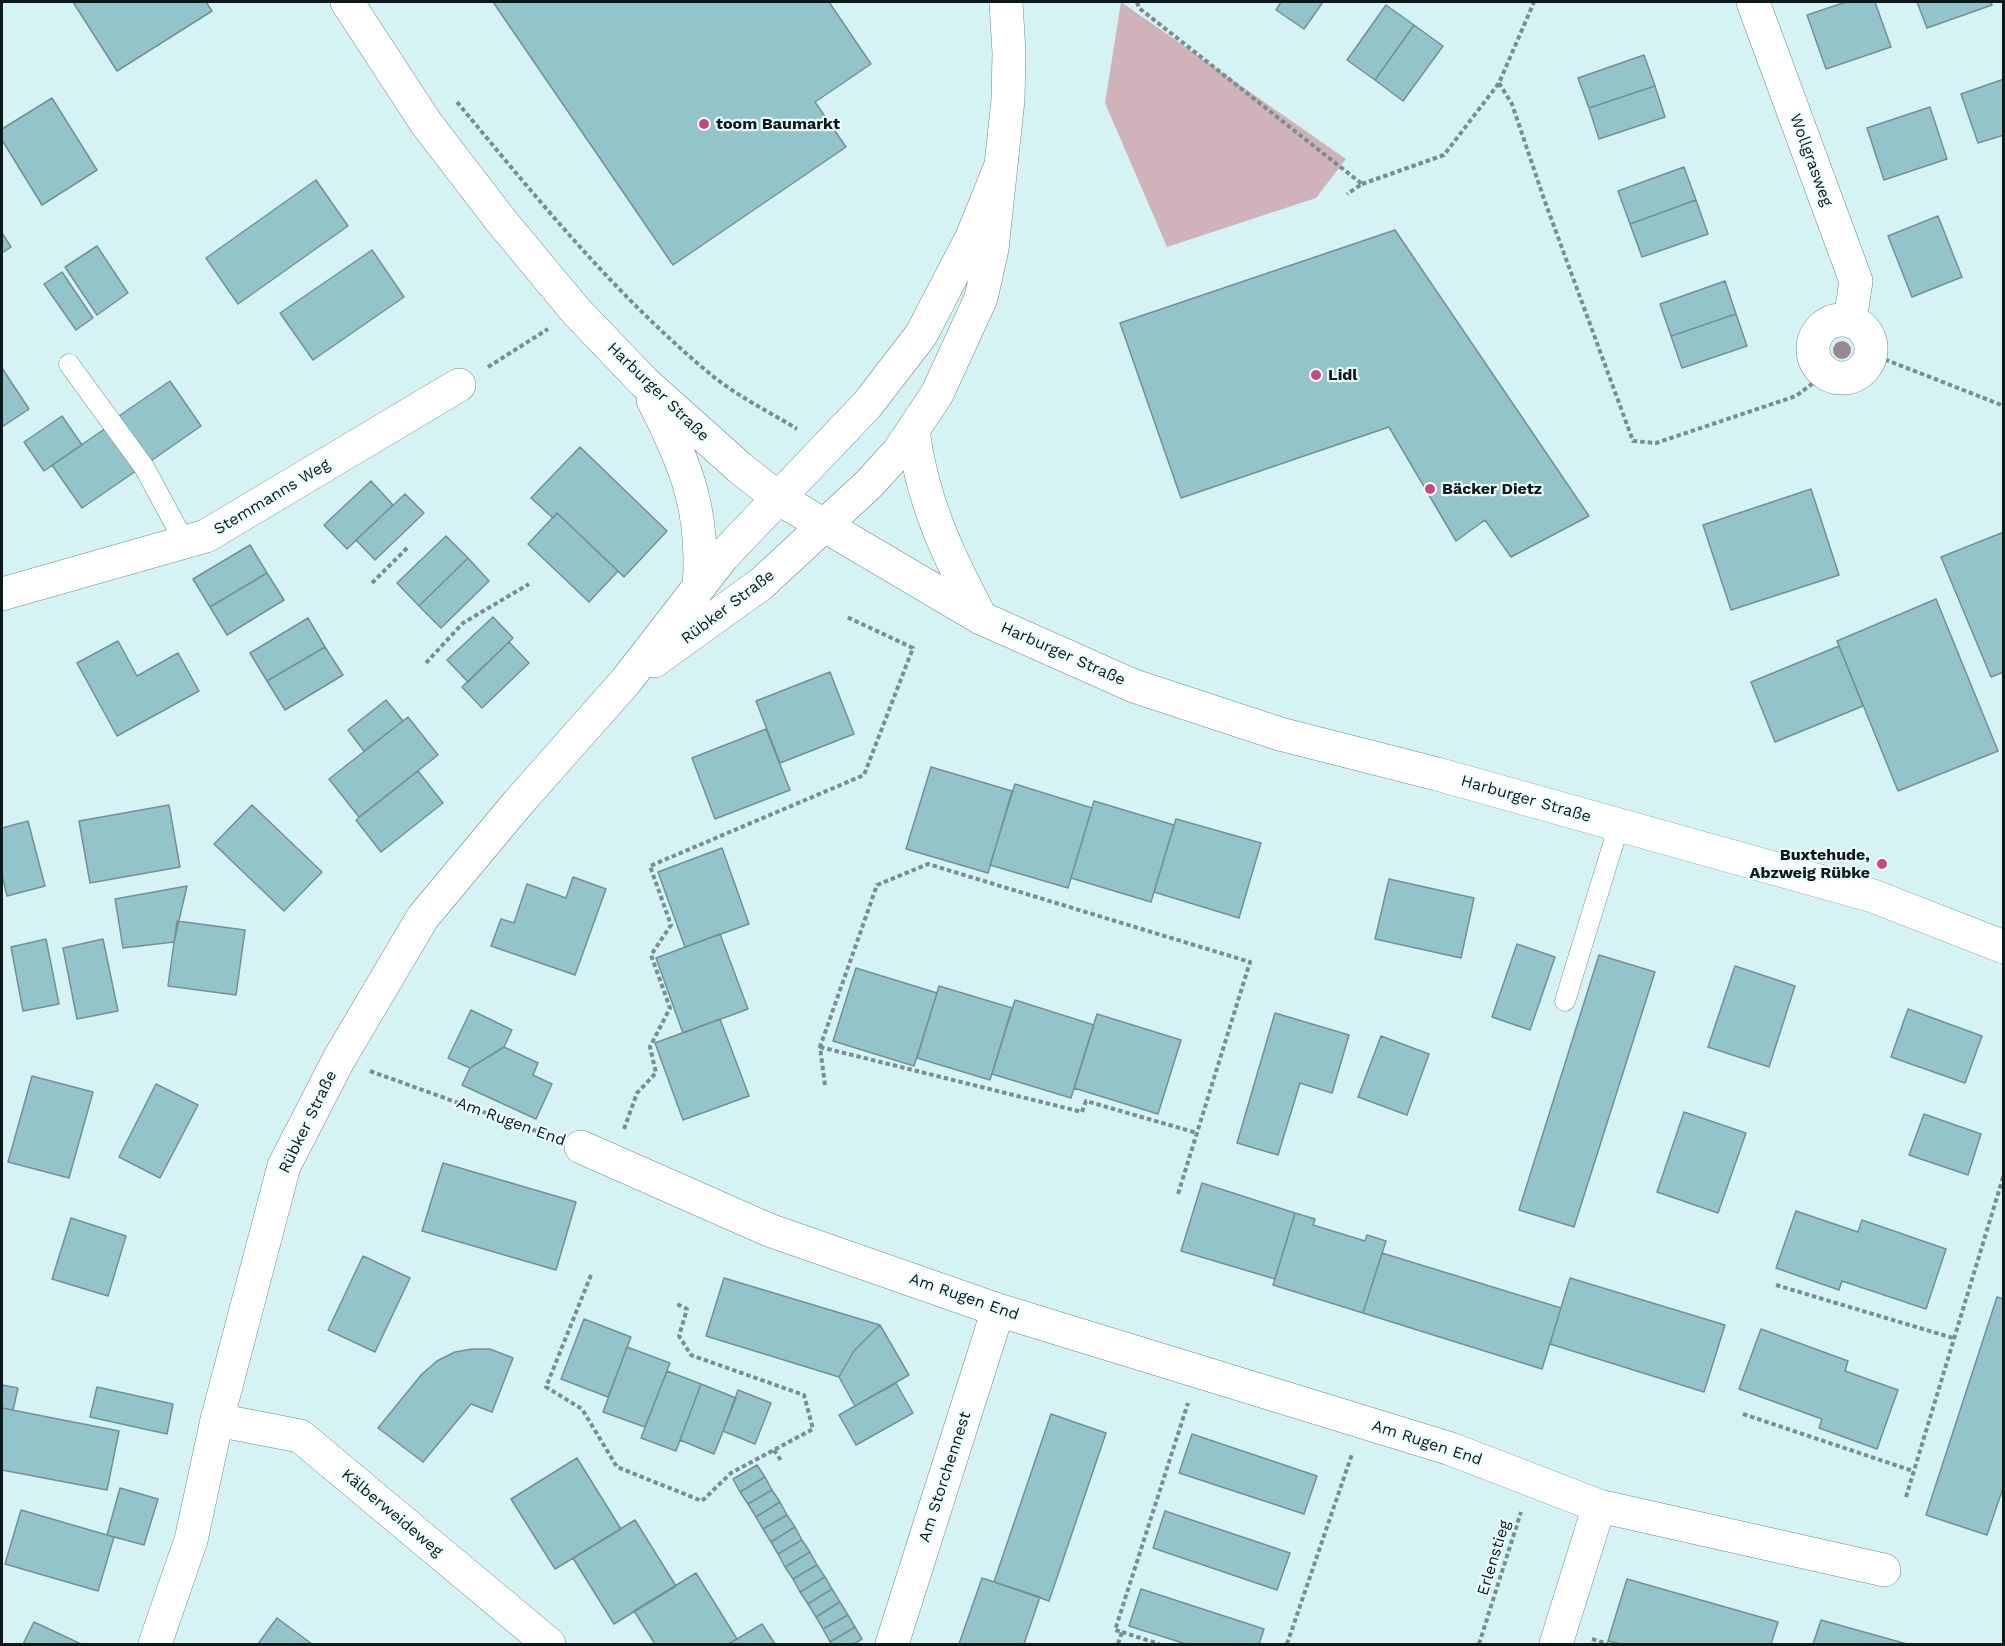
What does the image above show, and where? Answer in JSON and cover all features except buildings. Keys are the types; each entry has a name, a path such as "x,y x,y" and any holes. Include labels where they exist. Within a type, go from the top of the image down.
{"street":[{"name":"Harburger Straße","path":"347,2 426,123 502,222 576,311 644,382 740,468 778,498 981,618 1134,686 1280,734 1873,896 2004,947"},
{"name":"Rübker Straße","path":"626,681 761,584 824,526 899,451 937,394 981,298 992,249 1009,76 1006,2"},
{"name":"Wollgrasweg","path":"1753,2 1856,281 1850,321"},
{"name":"Rübker Straße","path":"155,1644 191,1540 217,1420 284,1166 339,1059 423,916 626,681 723,556 867,405 921,335 972,237 1000,168"},
{"path":"1850,321 1866,333 1870,342 1871,354 1867,364 1850,377 1838,378 1825,374 1817,365 1812,354 1813,341 1820,330 1830,322 1850,321"},
{"path":"644,382 680,453 690,484 702,553 699,586"},
{"name":"Stemmanns Weg","path":"2,594 206,536 459,385"},
{"path":"913,430 917,462 932,517 948,556 981,618"},
{"name":"Am Rugen End","path":"581,1147 769,1230 998,1310 1451,1449 1599,1506 1884,1570"},
{"name":"Am Storchennest","path":"892,1644 998,1310"},
{"name":"Kälberweideweg","path":"217,1420 300,1436 549,1644"},
{"path":"1556,1644 1599,1506"}],"lane":[{"path":"69,364 144,467 184,541"},
{"path":"1565,1001 1619,825"}],"path":[{"path":"1137,2 1139,8 1362,184"},
{"path":"1347,194 1362,184 1444,155 1499,83 1534,2"},
{"path":"1499,83 1512,104 1544,199 1633,441 1656,443 1796,396 1825,374"},
{"path":"451,95 569,232 663,332 711,375 826,448"},
{"path":"459,385 576,311"},
{"path":"1871,354 2004,406"},
{"path":"372,583 409,546"},
{"path":"426,663 463,623 529,584"},
{"path":"612,1160 637,1093 656,1072 650,1047 670,1008 651,955 671,925 650,866 864,775 913,648 847,617"},
{"path":"825,1085 820,1047 877,885 928,864 1250,962 1178,1194"},
{"path":"820,1047 1082,1112 1086,1101 1197,1133"},
{"name":"Am Rugen End","path":"339,1059 581,1147"},
{"path":"1906,1497 2004,1174"},
{"path":"591,1275 546,1387 582,1409 617,1467 702,1501 731,1473 813,1429 804,1395 691,1355 679,1336 687,1309 675,1303"},
{"path":"1776,1285 1953,1338"},
{"path":"1159,1644 1115,1630 1198,1371"},
{"path":"1743,1414 1913,1471"},
{"path":"1287,1644 1363,1422"},
{"path":"774,1450 782,1462"},
{"name":"Erlenstieg","path":"1479,1644 1531,1479"},
{"path":"1118,1644 1122,1632"}],"shaded area":[{"path":"1121,2 1346,159 1316,198 1167,247 1105,103"}],"place":[{"name":"toom Baumarkt","path":"704,124"},
{"name":"Lidl","path":"1316,375"},
{"name":"Bäcker Dietz","path":"1430,489"},
{"name":"Buxtehude, Abzweig Rübke","path":"1882,864"}]}
